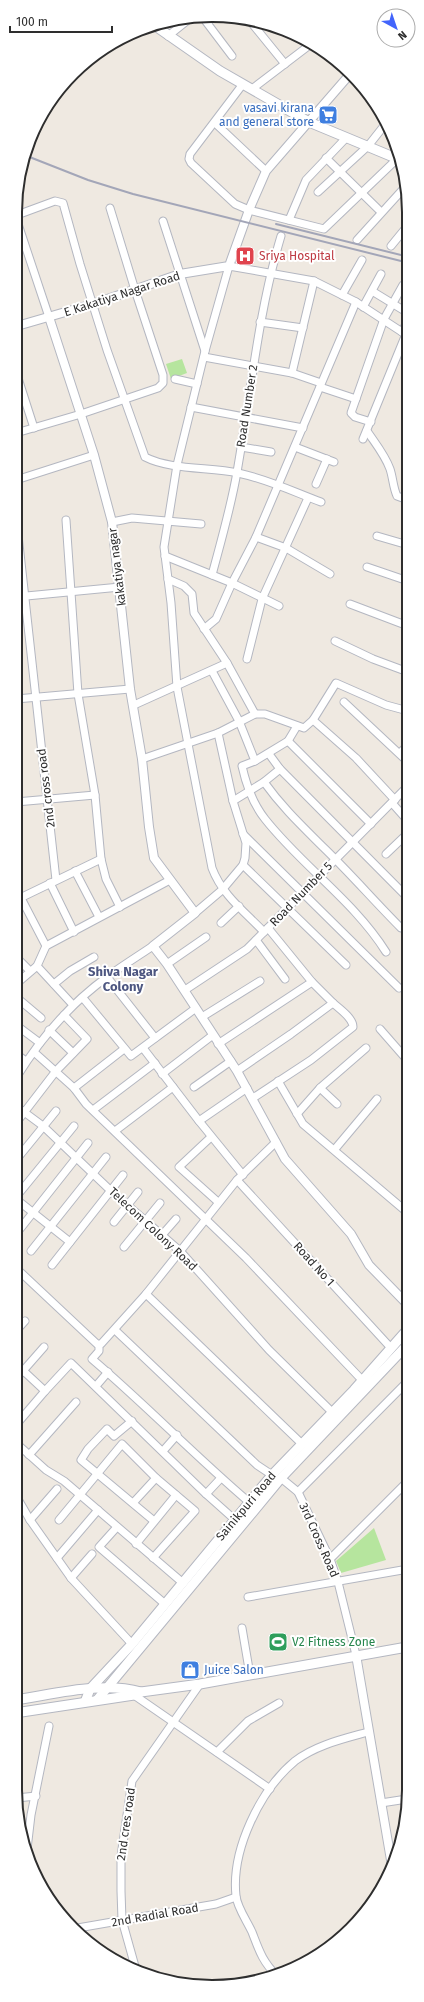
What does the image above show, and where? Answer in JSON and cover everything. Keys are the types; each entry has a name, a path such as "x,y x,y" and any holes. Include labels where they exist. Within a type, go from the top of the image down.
{"main road":[{"path":"159,29 243,84 309,122 394,156"},
{"name":"Sainikpuri Road","path":"90,1689 132,1644 272,1475 402,1336"},
{"name":"Sainikpuri Road","path":"97,1700 281,1478 402,1350"},
{"path":"22,1712 136,1692 200,1684 402,1648"},
{"path":"119,1673 120,1682 136,1692"},
{"path":"22,1699 106,1688 136,1692"},
{"path":"85,1702 90,1689"}],"street":[{"path":"206,22 232,56"},
{"path":"168,36 182,25"},
{"path":"257,27 285,64"},
{"path":"252,89 307,47"},
{"path":"253,1098 311,1060 354,1027 348,1018 312,982 266,930 222,890 212,868 177,687 164,547 177,465 229,266 249,210 266,171 346,78"},
{"path":"243,84 215,123 190,154 189,158 191,163 230,200 249,210 324,229 395,161"},
{"path":"215,123 266,171"},
{"path":"318,192 368,146 382,128"},
{"path":"289,220 306,180 346,138"},
{"path":"326,158 381,212"},
{"path":"357,240 401,191"},
{"path":"22,213 55,201 63,203 80,264 124,399 145,457 151,460 177,465 237,473 279,485 321,502"},
{"path":"22,431 81,414 158,388 163,383 163,375 134,290 110,208"},
{"path":"163,222 205,354"},
{"path":"391,246 402,232"},
{"name":"kakatiya nagar","path":"22,236 94,455 112,522 130,689 134,705 142,759 149,827 154,858 195,913"},
{"name":"Road Number 2","path":"212,575 237,473 260,322 270,273 281,236"},
{"path":"342,295 362,260"},
{"path":"229,266 314,281 356,302 402,332"},
{"name":"E Kakatiya Nagar Road","path":"22,324 93,304 180,274 229,266"},
{"path":"363,307 382,274"},
{"path":"292,373 314,281"},
{"path":"371,422 355,417 351,413 384,319 402,287"},
{"path":"372,291 402,309"},
{"path":"204,629 216,619 232,583 256,537 356,302"},
{"path":"260,322 303,328"},
{"path":"363,439 402,344"},
{"path":"205,354 253,367 292,373 356,399"},
{"path":"175,379 198,384"},
{"path":"22,391 34,428"},
{"path":"192,407 303,428"},
{"path":"366,431 386,460 397,496 402,498"},
{"path":"241,447 271,452"},
{"path":"295,447 334,462"},
{"path":"22,478 94,455"},
{"path":"316,484 327,459"},
{"path":"247,659 262,599 308,498"},
{"path":"112,522 132,518 201,524"},
{"path":"66,520 78,694 95,795 101,859 106,879 120,907"},
{"path":"377,536 402,543"},
{"path":"256,537 286,548 330,574"},
{"path":"166,556 232,583 279,606"},
{"name":"2nd cross road","path":"22,564 35,697 48,799 53,881"},
{"path":"367,567 402,579"},
{"path":"168,580 184,586 192,594 194,613 227,663 255,714"},
{"path":"22,596 120,587"},
{"path":"350,604 402,624"},
{"path":"335,641 373,659 402,670"},
{"path":"134,705 177,687 227,663"},
{"path":"212,671 239,721 255,761"},
{"path":"142,759 175,749 187,743 218,733 255,714 265,714 304,728 314,720 336,683 386,705 402,709"},
{"path":"22,698 130,689"},
{"path":"344,702 402,755"},
{"path":"314,720 356,758 394,801 402,812"},
{"path":"297,726 288,741 269,754 242,766 250,791 264,818 318,875 357,913 386,952"},
{"path":"22,1068 49,1030 73,1005 107,977 153,946 195,913 222,890 243,865 246,843 233,801 218,733"},
{"path":"288,741 371,824"},
{"path":"269,754 280,769 352,843 402,889"},
{"path":"233,801 264,782 280,769"},
{"path":"264,782 280,804 402,928"},
{"name":"Road Number 5","path":"185,990 247,949 318,875 402,792"},
{"path":"22,801 95,795"},
{"path":"243,834 399,988"},
{"path":"386,854 402,839"},
{"path":"22,897 101,859"},
{"path":"243,865 286,909 346,965"},
{"path":"75,871 99,917"},
{"path":"22,978 37,966 46,946 170,880"},
{"path":"53,881 74,932"},
{"path":"22,906 46,946"},
{"path":"221,923 239,906"},
{"path":"167,964 206,937"},
{"path":"256,940 285,979"},
{"path":"153,946 185,990 218,1044 231,1061 253,1098 285,1159 350,1234 369,1265 402,1299"},
{"path":"54,984 70,971 94,957"},
{"path":"22,963 30,971"},
{"path":"37,966 73,1005"},
{"path":"107,977 155,1038"},
{"path":"202,1017 260,981"},
{"path":"218,1044 312,982"},
{"path":"83,998 131,1056 196,1008"},
{"path":"22,1002 41,1018"},
{"path":"237,1071 333,1003"},
{"path":"22,1114 56,1071 88,1038 64,1015"},
{"path":"380,1029 402,1054"},
{"path":"22,1030 40,1043"},
{"path":"49,1030 73,1053"},
{"path":"162,1074 213,1035"},
{"name":"Road No 1","path":"143,1048 240,1177 391,1348"},
{"path":"297,1114 320,1088 366,1048"},
{"path":"74,1088 124,1049"},
{"path":"34,1052 74,1088 93,1110 283,1296 362,1380"},
{"path":"22,1058 26,1061"},
{"path":"194,1087 231,1061"},
{"path":"93,1110 155,1063"},
{"path":"278,1081 303,1124 335,1149 402,1208"},
{"path":"115,1131 172,1088"},
{"path":"199,1121 247,1088"},
{"path":"320,1088 337,1104"},
{"path":"335,1149 377,1099"},
{"name":"Telecom Colony Road","path":"24,1111 43,1126 110,1190 181,1252 269,1350 332,1412"},
{"path":"22,1152 56,1111"},
{"path":"22,1190 59,1141 74,1126"},
{"path":"211,1137 179,1167 218,1202"},
{"path":"249,1502 92,1359 99,1351 99,1345 115,1330 181,1252 218,1202 240,1177 276,1142"},
{"path":"22,1226 88,1143"},
{"path":"31,1251 94,1174 106,1157"},
{"path":"52,1265 123,1175"},
{"path":"114,1222 138,1192"},
{"path":"22,1203 70,1242"},
{"path":"124,1248 160,1203"},
{"path":"162,1235 176,1219"},
{"path":"22,1274 99,1345"},
{"path":"146,1294 302,1444"},
{"path":"22,1325 25,1321"},
{"path":"115,1330 257,1465 272,1475"},
{"path":"44,1347 24,1370 45,1391"},
{"path":"22,1418 72,1363 206,1494 234,1519"},
{"path":"96,1386 108,1372"},
{"path":"298,1492 402,1387"},
{"path":"29,1455 76,1402"},
{"path":"132,1421 114,1436 107,1428 88,1449 81,1460 154,1520"},
{"path":"163,1452 177,1435"},
{"path":"59,1520 122,1444 156,1478 195,1511 153,1558"},
{"path":"22,1448 98,1510 183,1583"},
{"path":"132,1503 156,1478"},
{"path":"206,1494 221,1478"},
{"name":"3rd Cross Road","path":"281,1478 298,1492 330,1559 338,1582 356,1655"},
{"path":"330,1559 402,1487"},
{"path":"30,1520 57,1489"},
{"path":"136,1544 154,1520 176,1495"},
{"path":"22,1506 30,1520 71,1578 132,1644"},
{"path":"57,1558 98,1510"},
{"path":"117,1527 99,1547 165,1604"},
{"path":"71,1578 92,1554"},
{"path":"248,1597 402,1570"},
{"path":"242,1628 250,1674"},
{"path":"356,1655 390,1856"},
{"name":"2nd cres road","path":"134,1963 122,1920 121,1891 121,1856 132,1781 200,1684"},
{"path":"136,1692 173,1722 270,1789"},
{"path":"217,1752 248,1721 279,1703"},
{"path":"28,1840 49,1726"},
{"path":"272,1970 265,1964 236,1897 236,1873 246,1829 270,1789 296,1761 326,1744 368,1732"},
{"path":"22,1797 36,1796"},
{"path":"381,1803 402,1800"},
{"name":"2nd Radial Road","path":"81,1927 216,1904 236,1897"}],"green space":[{"path":"182,359 187,373 171,379 166,364"},
{"path":"374,1528 386,1560 341,1573 336,1561"}],"railway":[{"path":"30,157 88,180 133,194 402,261"},
{"path":"276,224 402,255"}],"place":[{"name":"vasavi kirana and general store","path":"328,115"},
{"name":"Sriya Hospital","path":"245,256"},
{"name":"V2 Fitness Zone","path":"278,1642"},
{"name":"Juice Salon","path":"190,1670"}],"district":[{"name":"Shiva Nagar Colony","path":"123,978"}]}
